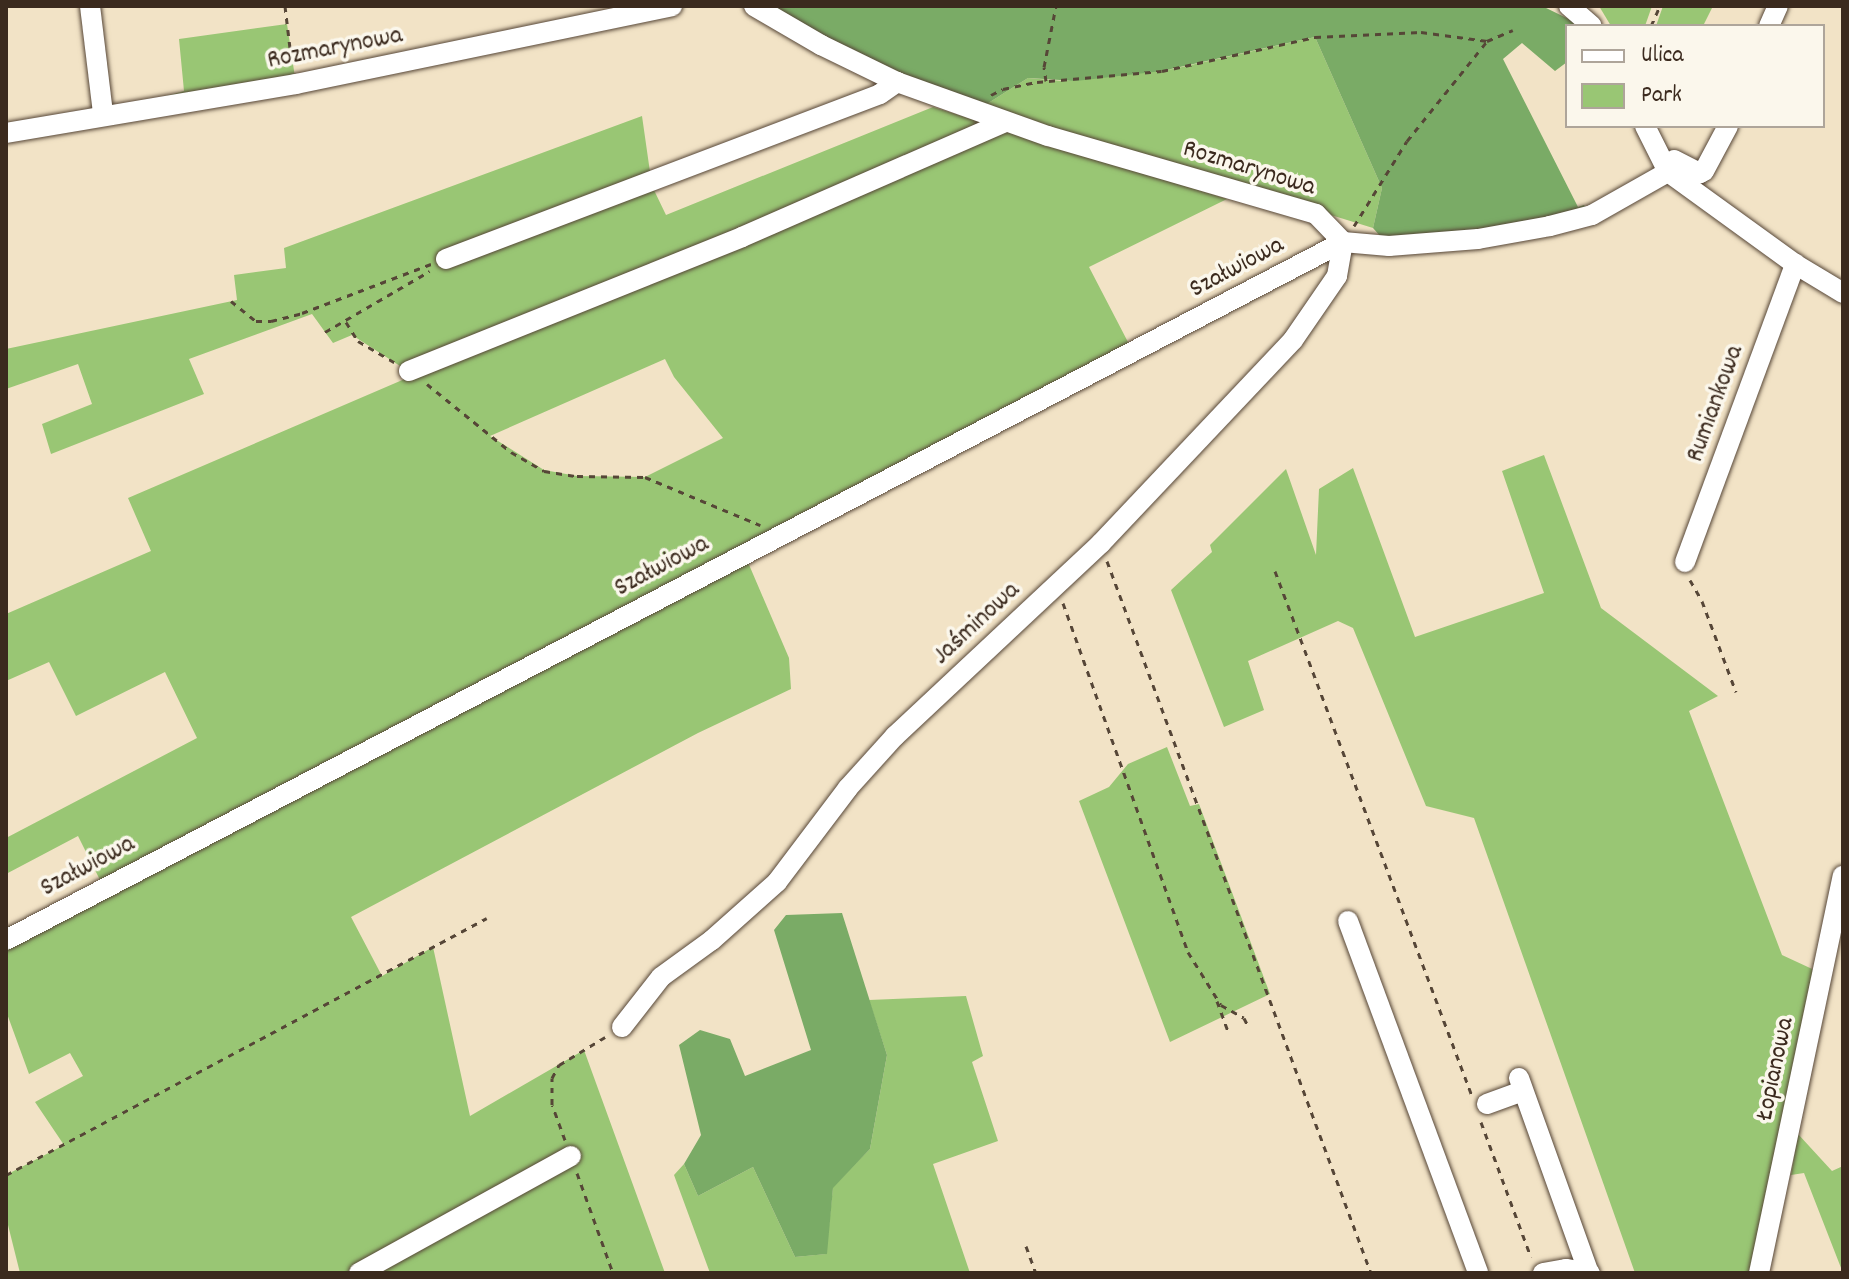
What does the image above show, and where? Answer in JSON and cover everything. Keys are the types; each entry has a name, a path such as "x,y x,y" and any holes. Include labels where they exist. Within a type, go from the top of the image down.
{"street":[{"path":"90,6 103,114"},
{"name":"Rozmarynowa","path":"6,133 103,114 296,84 672,6"},
{"name":"Rozmarynowa","path":"754,6 821,45 897,82 973,112 1316,214 1343,242"},
{"path":"1574,7 1590,24"},
{"path":"446,259 880,94 897,82"},
{"path":"409,371 742,237 1005,122"},
{"path":"1646,128 1668,172 1795,264 1843,293"},
{"path":"1343,242 1389,246 1463,241 1550,226 1592,215 1668,172 1674,160 1700,173 1704,171 1727,128"},
{"name":"Szałwiowa","path":"6,940 1343,242"},
{"name":"Jaśminowa","path":"622,1027 661,977 712,940 777,882 848,788 895,736 1101,543 1293,340 1337,276 1343,242"},
{"name":"Rumiankowa","path":"1685,562 1795,264"},
{"name":"Łopianowa","path":"1759,1273 1843,876"},
{"path":"1348,921 1478,1273"},
{"path":"1481,1110 1521,1084 1590,1273 1538,1267"},
{"path":"359,1273 571,1156"}],"path":[{"path":"285,6 296,84"},
{"path":"1046,81 1044,67 1056,6"},
{"path":"1343,242 1407,141 1487,41 1513,30"},
{"path":"973,112 984,99 1003,89 1046,81 1162,71 1191,62 1326,36 1363,37 1421,32 1487,41"},
{"path":"231,301 256,321 271,321 302,313 446,259"},
{"path":"325,332 446,259"},
{"path":"346,322 358,341 409,371 446,397 511,452 544,471 577,476 645,477 781,534"},
{"path":"1101,543 1371,1273"},
{"path":"1685,562 1686,575 1702,601 1736,692"},
{"path":"1275,571 1538,1267"},
{"path":"1056,585 1188,952 1221,1005 1244,1018 1247,1024"},
{"path":"6,1175 487,918"},
{"path":"1216,997 1228,1032"},
{"path":"1026,1246 1036,1273"}],"green space":[{"path":"767,6 1542,6 1579,24 1565,24 1565,64 1555,71 1522,43 1503,59 1578,207 1584,205 1592,215 1389,246 1373,228 1382,188 1315,37 1162,71 1076,81 1028,78 982,107 912,81"},
{"path":"1599,6 1652,6 1646,24 1610,24"},
{"path":"1663,6 1713,6 1704,24 1657,24"},
{"path":"287,24 296,84 103,114 184,91 179,39"},
{"path":"1315,37 1382,188 1373,228 982,107 1028,78 1063,81 1173,69"},
{"path":"933,107 1227,199 1089,267 1129,344 744,553 789,658 791,689 698,733 351,917 382,976 433,947 470,1116 584,1050 665,1273 20,1273 6,1217 6,1175 64,1145 35,1102 83,1076 70,1053 29,1074 6,1011 6,940 100,880 78,836 6,874 6,838 197,738 165,672 76,716 49,662 6,681 6,614 151,551 128,498 414,375 352,335 333,343 312,314 189,359 204,394 51,454 42,424 92,404 78,364 6,389 6,349 237,300 234,275 286,268 284,248 642,116 652,186 666,215","holes":["665,359 674,377 723,438 645,477 577,476 544,470 490,436"]},
{"path":"1544,455 1601,608 1718,696 1689,711 1782,955 1823,974 1759,1273 1635,1273 1474,818 1426,806 1353,628 1338,621 1248,661 1264,710 1224,727 1171,590 1212,552 1210,545 1286,469 1316,555 1319,489 1353,468 1415,637 1544,593 1502,471"},
{"path":"1167,747 1190,806 1199,804 1270,994 1170,1042 1079,801 1109,787 1128,764"},
{"path":"842,913 887,1055 870,1149 833,1188 827,1254 795,1257 753,1167 698,1196 684,1164 701,1135 679,1045 700,1030 730,1039 745,1076 811,1050 774,930 786,915"},
{"path":"966,996 983,1056 972,1062 998,1141 933,1164 970,1273 710,1273 674,1175 684,1164 698,1196 753,1167 795,1257 826,1254 833,1187 870,1149 887,1055 869,1000"},
{"path":"1798,1134 1832,1171 1843,1166 1843,1273 1804,1173 1791,1175"}]}
